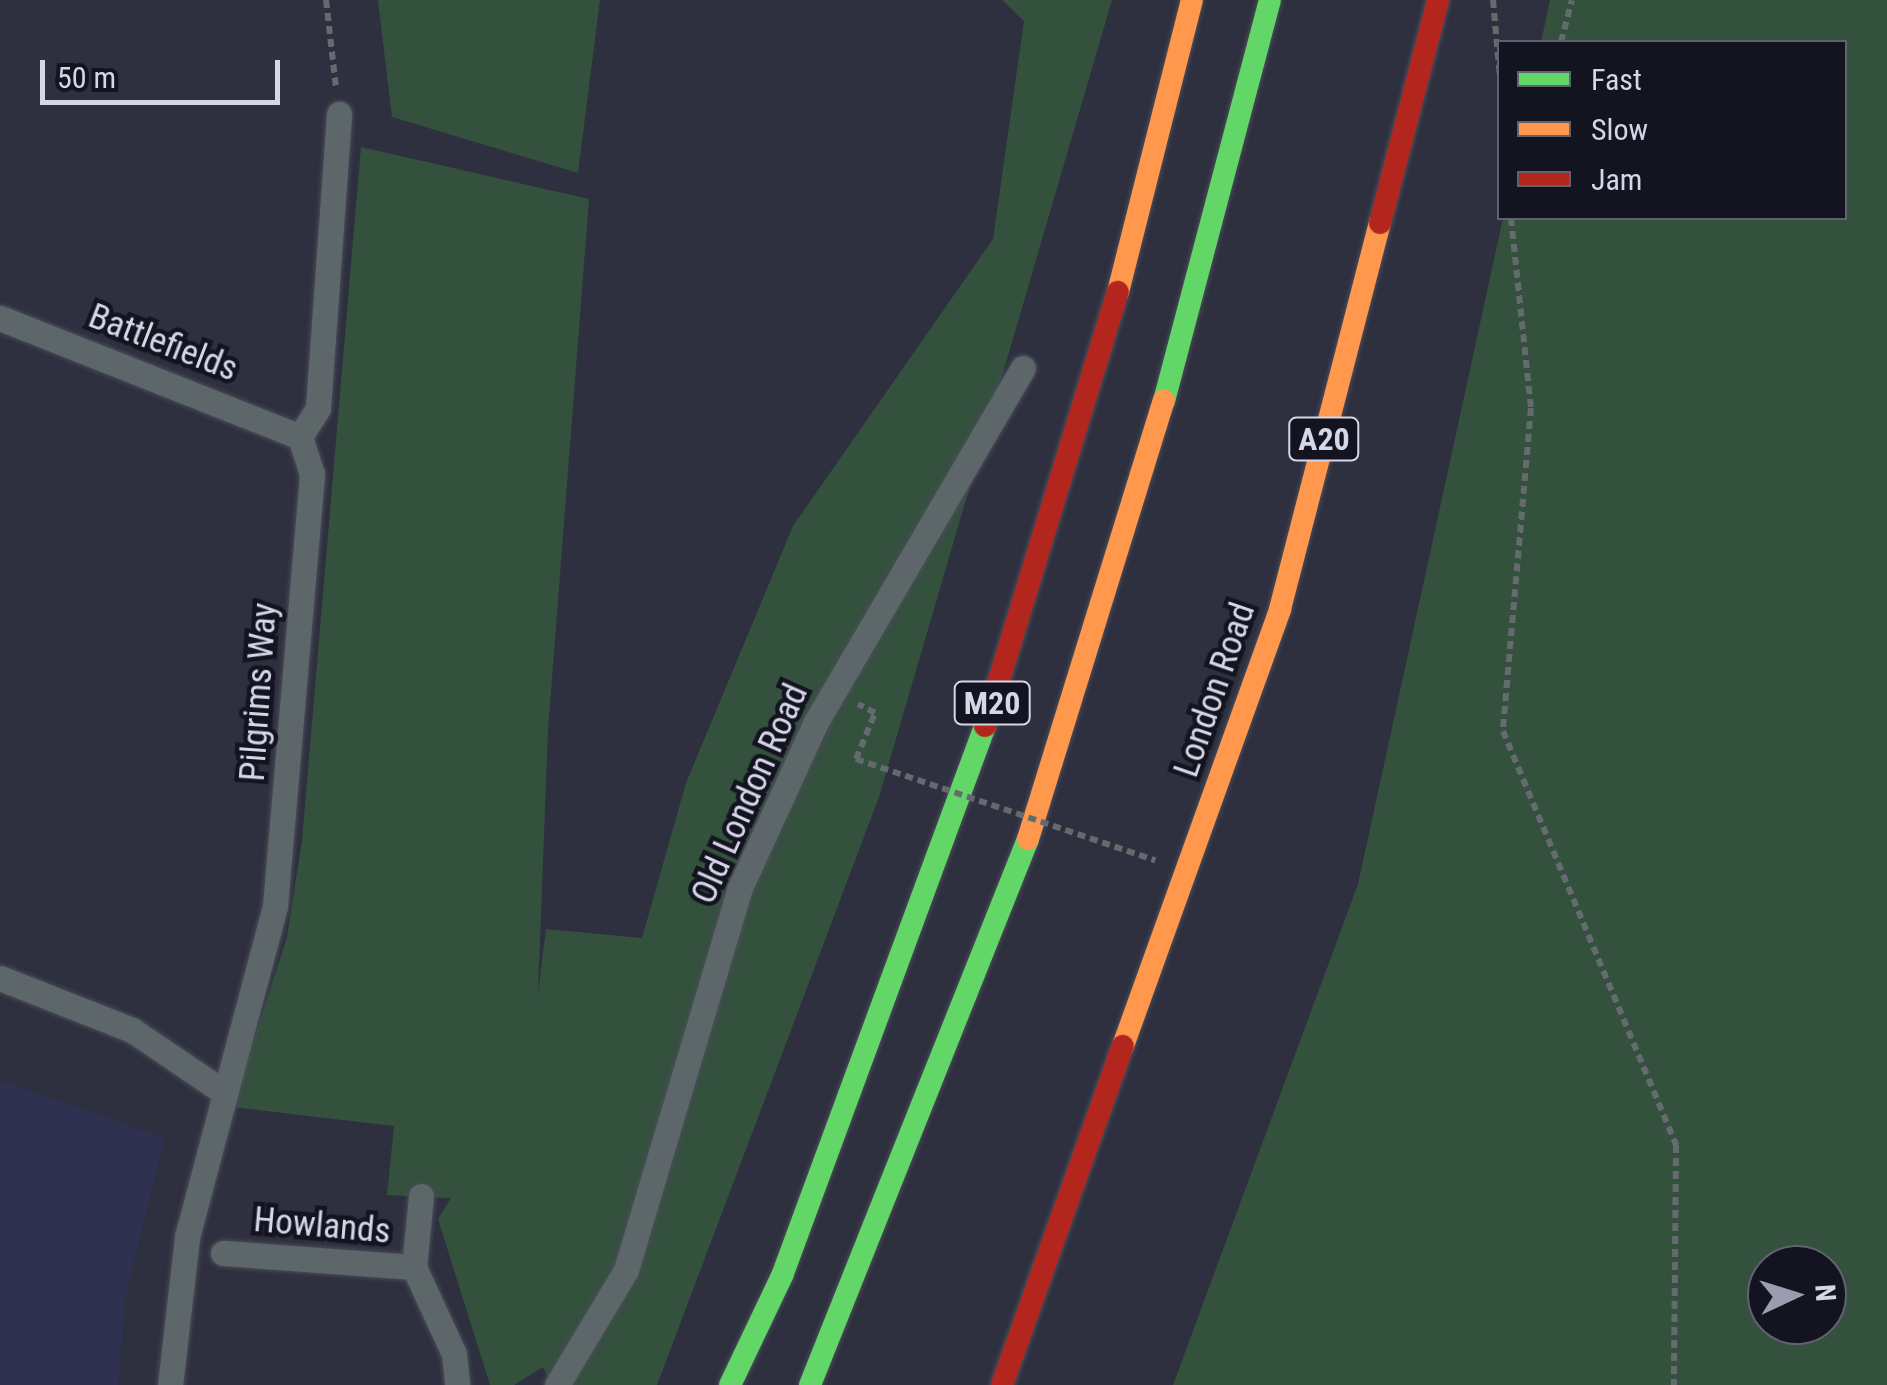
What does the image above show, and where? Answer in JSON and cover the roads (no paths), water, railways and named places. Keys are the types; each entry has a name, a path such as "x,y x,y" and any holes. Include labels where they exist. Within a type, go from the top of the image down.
{"main road":[{"name":"M20","path":"730,1385 782,1276 961,804 1138,226 1192,0"},
{"name":"M20","path":"810,1385 1024,853 1211,248 1270,0"},
{"name":"London Road","path":"1002,1385 1280,609 1438,0"}],"street":[{"path":"300,436 318,408 339,114"},
{"name":"Battlefields","path":"0,318 300,436"},
{"name":"Old London Road","path":"557,1385 626,1270 739,890 834,691 1022,368"},
{"name":"Pilgrims Way","path":"170,1385 187,1238 222,1091 276,906 312,474 300,436"},
{"path":"0,978 132,1030 222,1091"},
{"name":"Howlands","path":"421,1196 414,1267 454,1354 457,1385"},
{"name":"Howlands","path":"224,1253 414,1267"}]}
